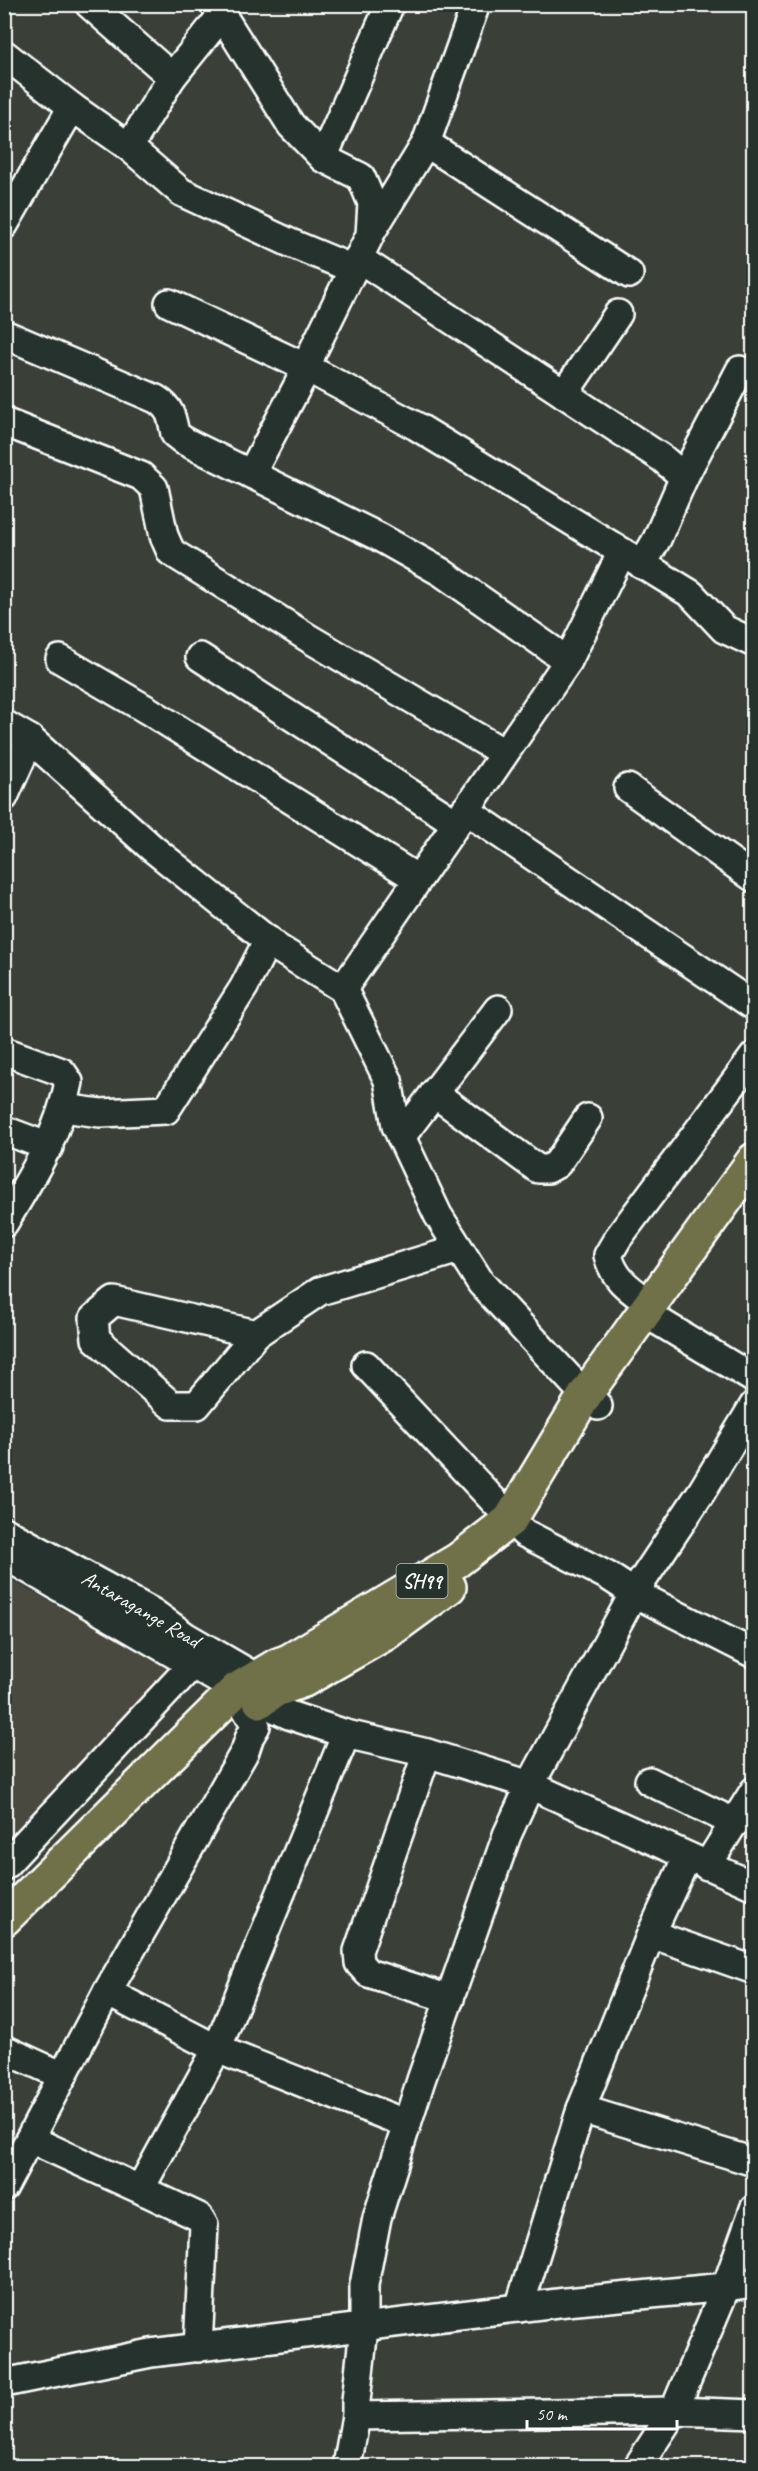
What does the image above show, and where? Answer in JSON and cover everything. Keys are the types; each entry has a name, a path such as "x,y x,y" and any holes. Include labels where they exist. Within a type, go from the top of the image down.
{"main road":[{"name":"SH99","path":"4,1943 261,1697 278,1665 289,1661 517,1526 592,1401 654,1312 753,1160"},
{"name":"SH99","path":"654,1312 753,1194"},
{"name":"SH99","path":"4,1920 261,1697"}],"street":[{"path":"89,4 172,77"},
{"path":"323,158 390,4"},
{"path":"251,474 307,368 312,353 370,235 426,143 476,4"},
{"path":"129,147 172,77 218,10 291,125 323,158 361,177 372,203 370,235"},
{"path":"4,54 72,107 129,147 181,192 288,242 355,264 564,394 663,459 684,477"},
{"path":"4,225 72,107"},
{"path":"426,143 629,274"},
{"path":"169,303 307,368 416,426 691,594 724,628 753,643"},
{"path":"564,394 618,315"},
{"path":"4,334 156,399 166,405 171,413 175,434 184,441 380,537 441,572 568,662"},
{"path":"343,989 568,662 632,559 657,539 684,477 740,370"},
{"path":"4,422 141,476 154,488 164,536 171,552 310,639 504,753"},
{"path":"200,657 460,817 753,1006"},
{"path":"60,659 149,711 418,879"},
{"path":"4,724 30,739 152,848 268,940 343,989 388,1080 396,1126 438,1215 481,1283 592,1401"},
{"path":"4,797 30,739"},
{"path":"628,788 753,878"},
{"path":"63,1108 100,1113 166,1110 244,987 268,940"},
{"path":"401,1137 498,1009"},
{"path":"4,1051 62,1072 69,1082 63,1108 49,1147 7,1212"},
{"path":"753,1056 618,1238 608,1255 611,1270 654,1312 753,1379"},
{"path":"434,1093 538,1168 548,1169 557,1164 588,1118"},
{"path":"4,1130 49,1147"},
{"path":"256,1334 114,1301 94,1318 96,1339 171,1405 196,1405 256,1334 320,1292 459,1249"},
{"path":"366,1365 517,1526 608,1576 634,1593 753,1654"},
{"path":"347,2466 356,2416 364,2328 364,2285 377,2217 507,1835 530,1785 634,1593 702,1491 753,1405"},
{"name":"Antaragange Road","path":"4,1531 152,1612 261,1697"},
{"name":"Antaragange Road","path":"4,1555 192,1665 261,1697"},
{"path":"4,1866 192,1665"},
{"path":"4,2187 107,1992 245,1751 256,1726 261,1697 346,1734 427,1753 530,1785 753,1886"},
{"path":"146,2192 144,2182 217,2049 346,1734"},
{"path":"427,1753 358,1951 358,1957 359,1964 368,1973 450,1998"},
{"path":"649,1781 735,1823"},
{"path":"519,2308 581,2109 651,1934 697,1862 735,1823 753,1791"},
{"path":"651,1934 753,1970"},
{"path":"107,1992 217,2049 407,2124"},
{"path":"4,2049 63,2076"},
{"path":"581,2109 753,2162"},
{"path":"30,2139 200,2217 204,2225 198,2348"},
{"path":"638,2466 674,2411 726,2288 753,2209"},
{"path":"4,2383 151,2353 519,2308 726,2288 753,2283"},
{"path":"356,2416 674,2411 753,2414"}],"shaded area":[{"path":"5,1577 171,1668 5,1846"}]}
